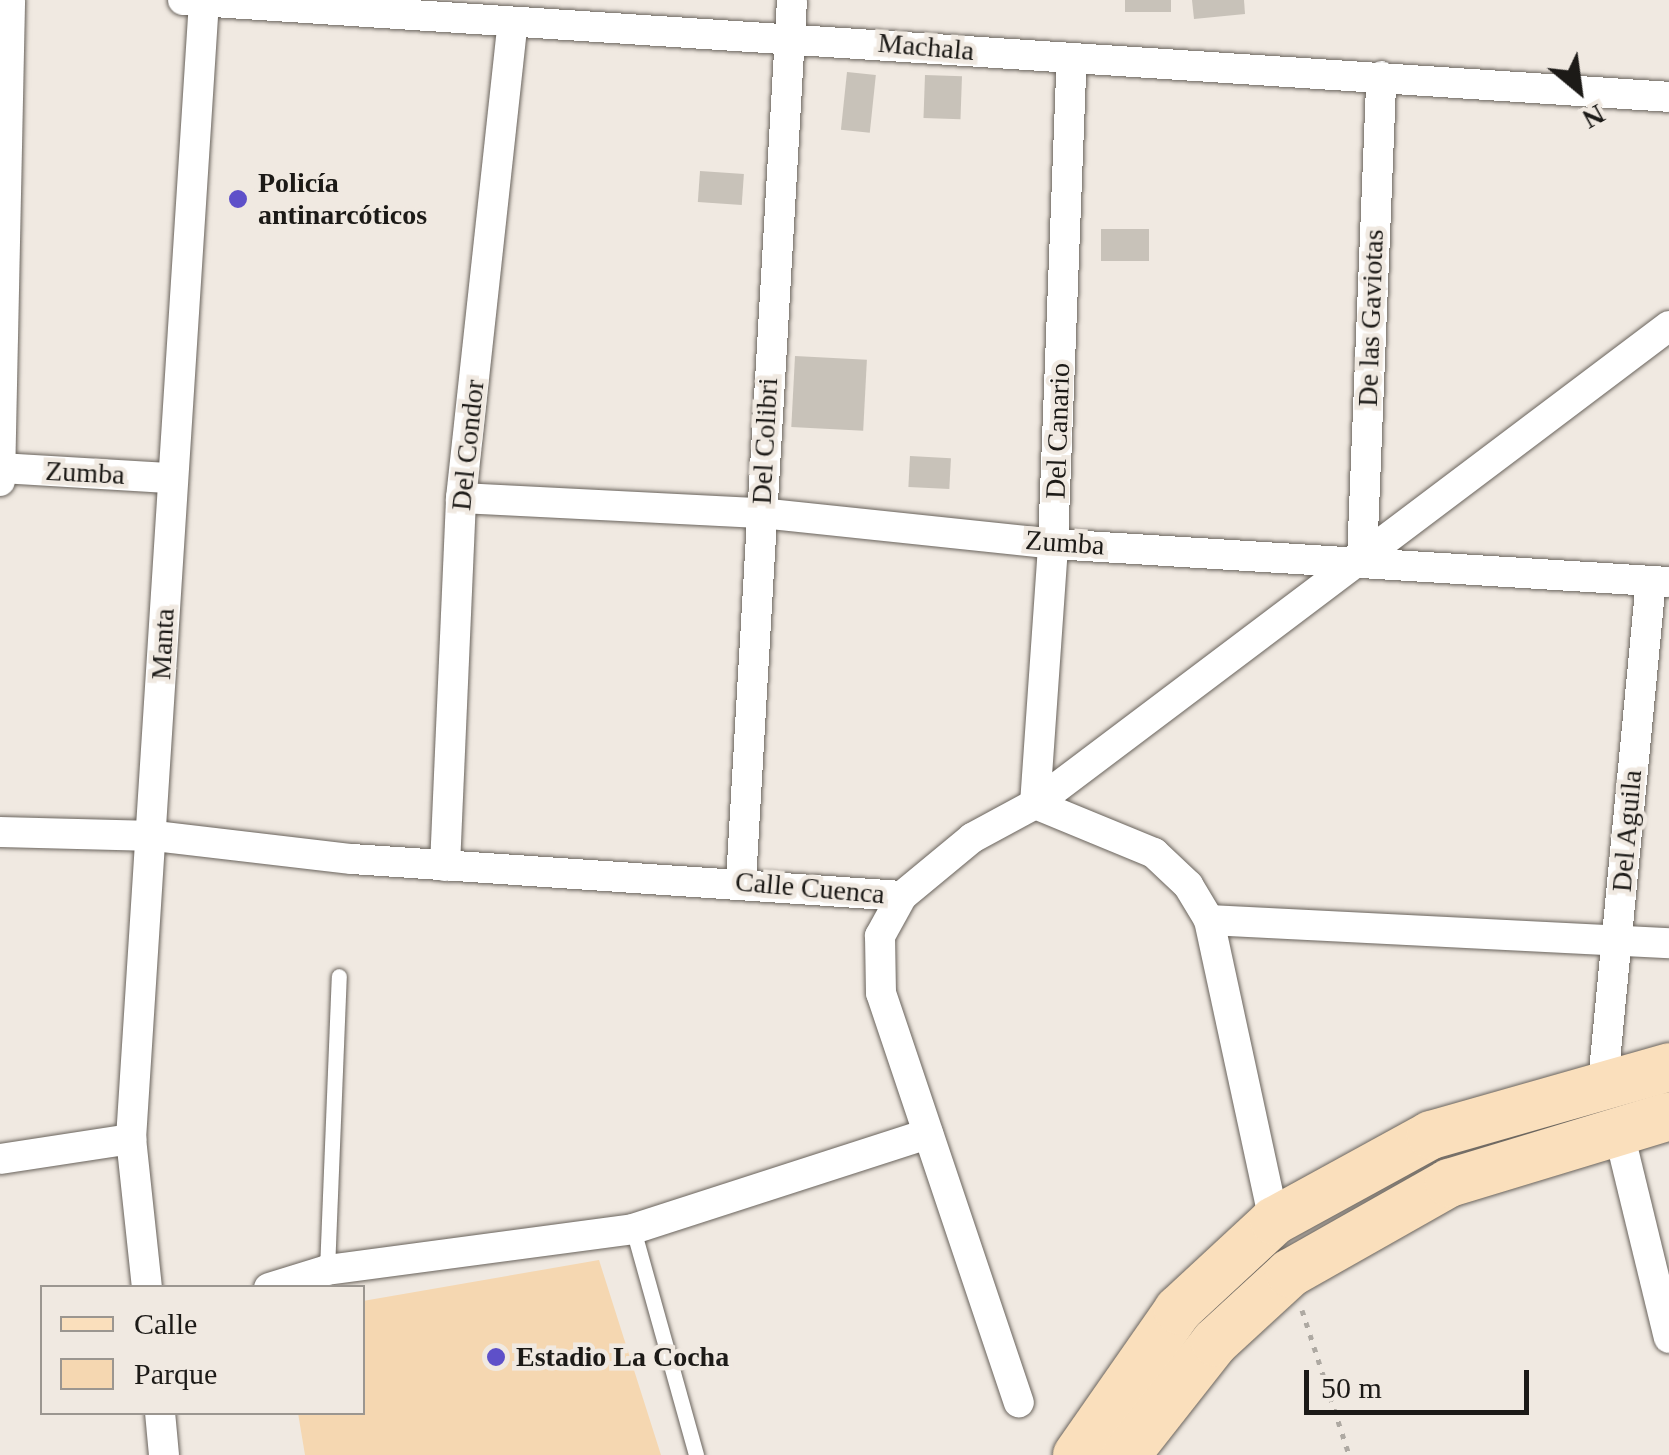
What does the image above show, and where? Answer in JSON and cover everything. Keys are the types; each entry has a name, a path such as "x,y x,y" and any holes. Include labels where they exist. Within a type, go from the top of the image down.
{"main road":[{"path":"1077,1455 1178,1310 1274,1222 1431,1134 1603,1082 1669,1067"},
{"path":"1126,1455 1215,1342 1290,1273 1450,1182 1618,1128 1669,1116"}],"street":[{"path":"0,482 10,0"},
{"name":"Machala","path":"182,0 512,25 789,36 1072,59 1381,76 1669,98"},
{"name":"Del Colibri","path":"741,882 792,0"},
{"name":"Manta","path":"147,1285 131,1139 155,836 170,478 204,1"},
{"name":"Del Condor","path":"444,866 461,498 512,25"},
{"name":"Del Canario","path":"1034,804 1053,544 1072,59"},
{"name":"De las Gaviotas","path":"1362,560 1381,76"},
{"path":"1034,804 1669,326"},
{"name":"Zumba","path":"1,468 170,478"},
{"name":"Zumba","path":"461,498 760,513 1053,544 1362,560 1660,582"},
{"name":"Del Aguila","path":"1603,1082 1660,582"},
{"path":"1034,804 1154,854 1188,885 1208,920 1274,1222"},
{"name":"Calle Cuenca","path":"0,832 155,836 444,866 741,882 902,896 972,838 1034,804"},
{"path":"902,896 880,936 881,993 1019,1402"},
{"path":"1208,920 1669,944"},
{"path":"1618,1128 1669,1338"},
{"path":"279,1285 327,1270 633,1229 928,1134"},
{"path":"0,1159 131,1139"},
{"path":"160,1415 164,1455"}],"lane":[{"path":"327,1270 339,976"},
{"path":"633,1229 696,1455"}],"path":[{"path":"1290,1273 1350,1455"}],"green space":[{"name":"Estadio La Cocha","path":"599,1260 661,1455 305,1455 298,1415 365,1415 365,1301"}],"building":[{"path":"1125,0 1171,0 1171,12 1125,12"},
{"path":"1192,0 1244,0 1245,14 1194,19"},
{"path":"847,72 876,75 870,133 841,130"},
{"path":"925,75 962,76 960,119 923,118"},
{"path":"700,171 744,174 742,205 698,202"},
{"path":"1101,229 1149,229 1149,261 1101,261"},
{"path":"795,356 867,360 863,431 791,427"},
{"path":"910,456 951,458 949,489 908,487"}],"place":[{"name":"Policía antinarcóticos","path":"238,199"},
{"name":"Estadio La Cocha","path":"496,1357"}]}
